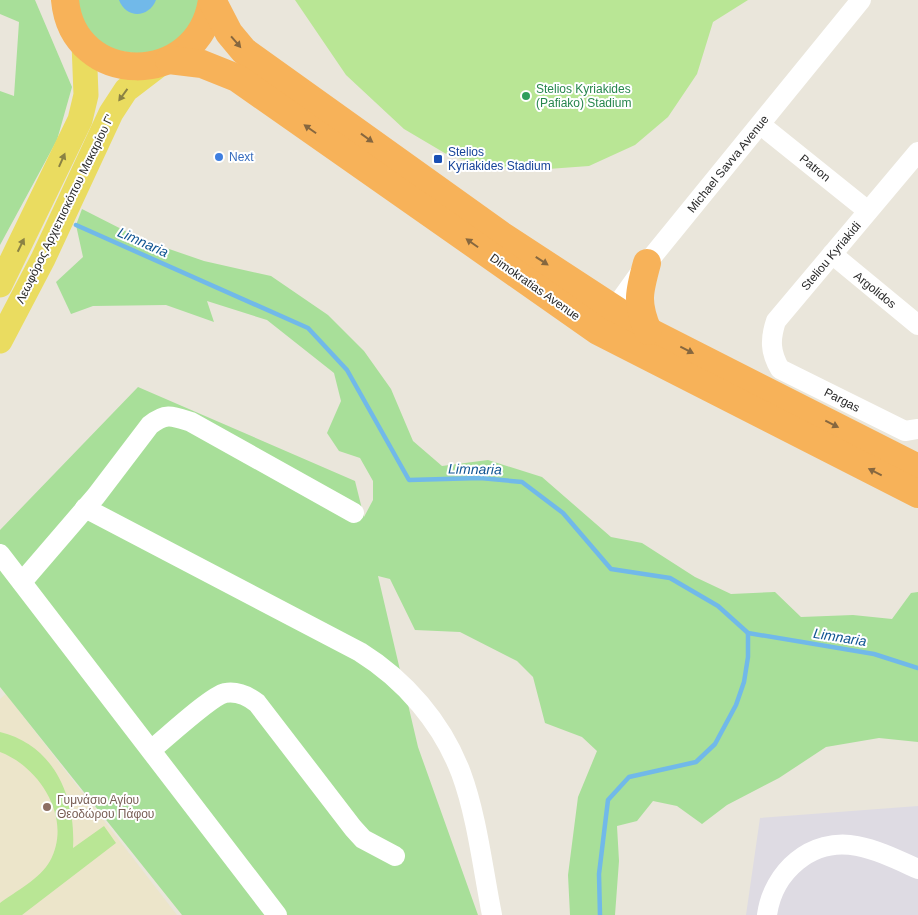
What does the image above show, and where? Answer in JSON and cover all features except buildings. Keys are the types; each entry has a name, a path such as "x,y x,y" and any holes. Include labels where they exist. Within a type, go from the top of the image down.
{"highway":[{"path":"165,62 184,51 199,34 206,21 212,0"},
{"name":"Dimokratias Avenue","path":"212,0 229,33 244,50 501,235 648,330 918,468"},
{"path":"64,4 73,28 84,44"},
{"name":"Dimokratias Avenue","path":"84,44 95,53 116,64 138,67 165,62 202,64 237,78 598,330 918,494"},
{"path":"647,264 639,290 639,302 648,330"}],"main road":[{"name":"Λεωφόρος Αρχιεπισκόπου Μακαρίου Γ'","path":"0,285 80,120 86,95 84,44"},
{"name":"Λεωφόρος Αρχιεπισκόπου Μακαρίου Γ'","path":"0,341 43,259 111,114 126,90 165,62"}],"street":[{"name":"Michael Savva Avenue","path":"598,330 647,264 861,0"},
{"name":"Patron","path":"761,125 868,211"},
{"name":"Steliou Kyriakidi","path":"780,369 773,358 771,345 776,321 868,211 915,162"},
{"name":"Argolidos","path":"832,254 918,325"},
{"name":"Pargas","path":"780,369 912,430"},
{"path":"22,582 85,508 150,425 160,417 167,416 191,422 354,513"},
{"path":"85,508 360,652 377,663 409,692 429,715 460,773 492,915"},
{"path":"0,554 277,915"},
{"path":"151,750 220,695 236,693 247,696 257,703 363,839 395,856"},
{"path":"767,915 773,890 789,866 810,852 831,845 854,845 876,851 918,869"}],"shaded area":[{"name":"Γυμνάσιο Αγίου Θεοδώρου Πάφου","path":"6,694 177,915 0,915 0,699"},
{"path":"918,806 918,915 746,915 760,818"}],"green space":[{"path":"0,0 35,0 72,87 57,140 0,245 0,91 14,96 19,22 0,14"},
{"path":"76,0 201,0 189,32 151,56 108,49 86,28"},
{"name":"Stelios Kyriakides (Pafiako) Stadium","path":"295,0 748,0 713,22 697,74 668,117 635,145 589,166 548,169 495,169 448,155 404,129 346,75"},
{"path":"82,209 143,240 204,261 271,276 328,315 364,351 391,389 413,441 442,466 488,460 542,477 611,537 642,543 695,577 731,594 775,592 801,617 853,615 892,619 911,593 918,592 918,742 879,738 826,747 779,778 727,805 702,824 677,806 653,801 637,821 617,826 619,861 615,915 570,915 568,875 578,797 597,751 582,737 545,723 533,677 517,661 460,632 415,630 390,579 378,576 418,747 478,915 182,915 0,687 0,530 138,387 355,481 364,517 373,500 373,481 360,458 339,451 327,433 341,401 334,373 267,320 207,301 214,322 166,305 93,306 71,314 56,282 83,257 76,225"},
{"path":"0,732 19,739 35,748 48,761 58,776 70,810 73,848 104,826 116,843 22,915 0,915 0,903 34,879 46,867 56,845 58,828 49,796 39,782 28,769 15,759 0,752"}],"water":[{"path":"119,0 156,0 148,10 138,14 127,11"}],"waterway":[{"name":"Limnaria","path":"76,225 308,328 347,370 409,480 480,478 522,482 563,513 611,569 670,578 718,606 748,633 874,654 918,668"},
{"path":"600,915 599,874 608,800 629,777 696,762 715,744 736,705 744,682 748,657 748,633"}],"place":[{"name":"Stelios Kyriakides (Pafiako) Stadium","path":"526,96"},
{"name":"Next","path":"219,157"},
{"name":"Stelios Kyriakides Stadium","path":"438,159"},
{"name":"Γυμνάσιο Αγίου Θεοδώρου Πάφου","path":"47,807"}]}
